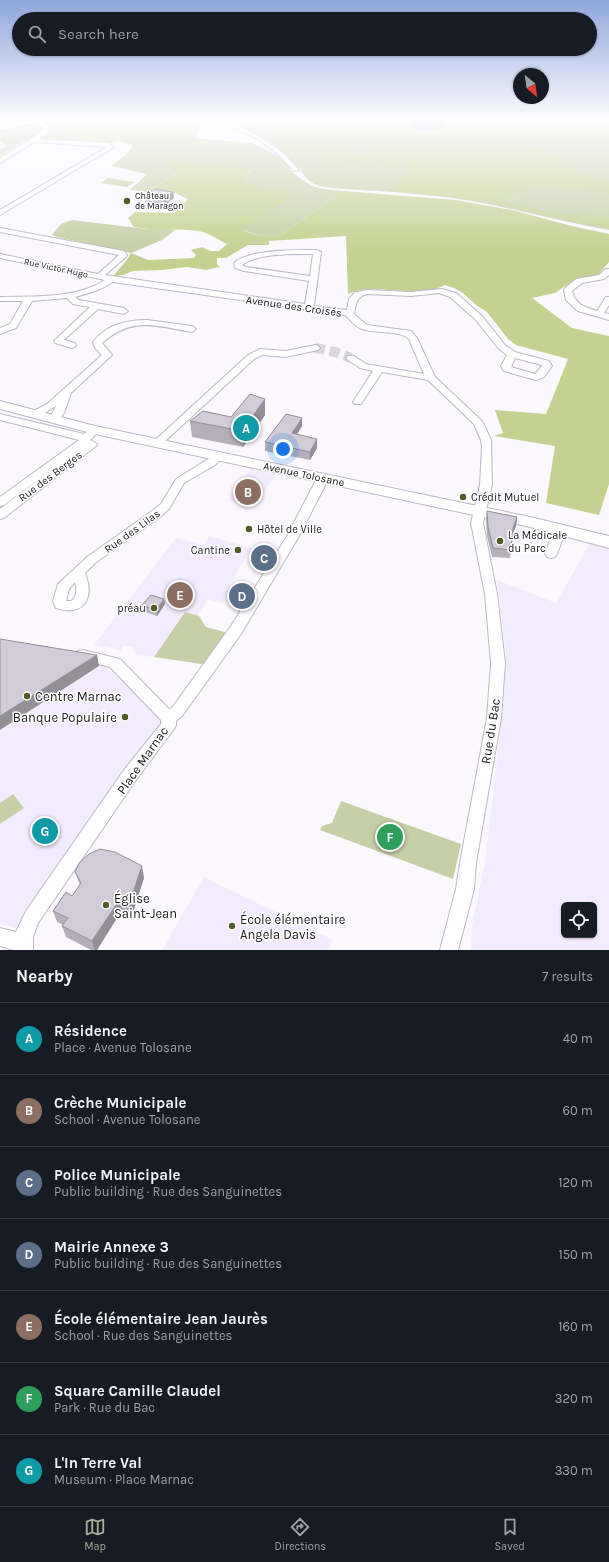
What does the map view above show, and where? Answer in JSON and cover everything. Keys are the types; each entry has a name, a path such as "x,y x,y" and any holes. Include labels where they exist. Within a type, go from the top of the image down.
{"main road":[{"name":"Avenue Tolosane","path":"0,405 54,420 88,436 157,442 479,512 609,542"}],"street":[{"path":"0,213 81,164"},
{"path":"291,164 296,170"},
{"path":"0,230 121,253 123,255 100,276"},
{"path":"309,308 314,279 317,252 270,254 246,259 238,263 238,266 244,269 314,279"},
{"name":"Rue Victor Hugo","path":"0,256 112,279"},
{"path":"608,273 601,277 579,281 568,290 570,300 581,309 609,317"},
{"path":"0,299 69,295 103,286 112,279"},
{"name":"Avenue des Croisés","path":"112,279 309,308 350,311 356,322 369,328 402,331 411,335 431,378 478,424 486,440 486,485 479,512"},
{"path":"350,311 353,299 358,294 367,292 411,294 439,291 453,295 478,318 502,347 512,354"},
{"path":"69,295 76,302 124,311"},
{"path":"0,331 13,326 29,298"},
{"path":"599,314 609,299"},
{"path":"72,345 58,341 96,306"},
{"path":"34,415 51,406 67,390 88,374 107,355 103,348 98,346 97,342 108,333 121,326 142,322 192,329"},
{"path":"157,442 251,357 260,352 286,354 315,348"},
{"path":"351,358 362,366 431,378"},
{"path":"358,402 379,369"},
{"path":"54,420 59,412 67,390"},
{"path":"0,417 48,430 88,436"},
{"name":"Rue des Berges","path":"0,502 88,436 92,444 0,515"},
{"name":"Rue des Lilas","path":"78,572 91,560 156,514 165,506 180,481 211,463 218,456"},
{"path":"168,718 177,712 236,630 285,549 323,478"},
{"name":"Rue du Bac","path":"449,950 465,889 469,856 494,718 498,663 491,594 477,523 479,512"},
{"path":"551,554 560,530"},
{"name":"Place Marnac","path":"0,937 23,947 24,930 32,917 130,775 169,725 168,718 115,663 107,660 69,653"}],"shaded area":[{"path":"250,469 276,475 254,506 228,500"},
{"path":"209,536 252,548 228,586 231,591 223,604 208,599 197,616 184,612 154,657 136,655 132,647 123,646 121,650 94,645 176,538 204,545"},
{"path":"590,543 609,548 609,950 471,950 472,925 485,862 504,700 506,655 497,580 556,603"},
{"path":"0,649 103,664 163,721 16,928 0,924"},
{"path":"204,877 333,940 328,950 162,950"}],"green space":[{"path":"113,164 288,164 291,168 289,169 302,180 313,186 343,191 281,235 267,237 243,230 244,182 250,170 172,167 179,171 148,192 130,190 147,174 111,166"},
{"path":"170,164 206,164 250,169 244,182 294,194 243,230 262,236 272,237 281,235 343,191 456,200 512,210 609,234 609,262 598,275 575,279 555,293 532,298 572,328 609,336 609,484 599,515 546,503 555,446 494,436 503,433 495,410 546,414 568,359 516,345 508,339 487,312 476,305 463,293 454,288 445,285 433,290 420,292 371,289 359,290 348,294 346,236 269,241 269,245 248,245 226,258 217,258 217,264 220,267 206,270 187,267 133,271 123,275 113,276 131,253 148,260 194,258 196,255 191,250 202,247 210,251 219,251 227,244 199,231 134,227 128,218 135,212 175,213 188,199 175,193 159,194 154,191 148,192 178,172"},
{"path":"295,164 609,164 609,230 465,200 321,186 310,182"},
{"path":"377,164 399,164 393,166 379,166"},
{"path":"407,164 565,164 577,172 609,181 609,195 597,190 529,188 505,198 495,200 532,207 557,215 588,215 609,219 609,229 481,200 406,193 387,188 406,173"},
{"path":"108,178 135,182 127,187 101,183"},
{"path":"72,220 147,229 166,228 175,230 162,240 131,253 52,235 61,224"},
{"path":"185,612 199,616 206,627 228,633 208,665 154,657"},
{"path":"13,794 24,808 0,824 0,803"},
{"path":"341,801 461,844 453,879 320,830 322,826 332,823"}],"building":[{"path":"155,189 173,192 164,199 145,197"},
{"path":"250,394 265,399 242,431 190,421 203,411 231,417"},
{"path":"286,414 302,418 292,433 317,439 310,452 265,442"},
{"name":"La Médicale du Parc","path":"487,511 517,517 513,528 511,550 493,548 488,527"},
{"path":"151,595 164,599 156,610 142,605"},
{"name":"Centre Marnac","path":"0,639 97,655 0,716"},
{"name":"Église Saint-Jean","path":"100,849 115,852 142,866 129,904 120,899 92,941 62,926 68,918 53,911 66,892 72,896 81,883 75,872 79,863 89,854"}],"tunnel":[{"path":"315,348 335,352 351,358"}],"place":[{"name":"Château de Maragon","path":"127,201"},
{"name":"Résidence","path":"246,428"},
{"name":"Crèche Municipale","path":"248,492"},
{"name":"Crédit Mutuel","path":"463,497"},
{"name":"Hôtel de Ville","path":"249,529"},
{"name":"La Médicale du Parc","path":"500,541"},
{"name":"Cantine","path":"238,550"},
{"name":"Police Municipale","path":"264,558"},
{"name":"École élémentaire Jean Jaurès","path":"180,595"},
{"name":"Mairie Annexe 3","path":"242,596"},
{"name":"préau","path":"154,608"},
{"name":"Centre Marnac","path":"27,696"},
{"name":"Banque Populaire","path":"125,717"},
{"name":"L'In Terre Val","path":"45,831"},
{"name":"Square Camille Claudel","path":"390,837"},
{"name":"Église Saint-Jean","path":"106,905"},
{"name":"École élémentaire Angela Davis","path":"232,926"}]}
